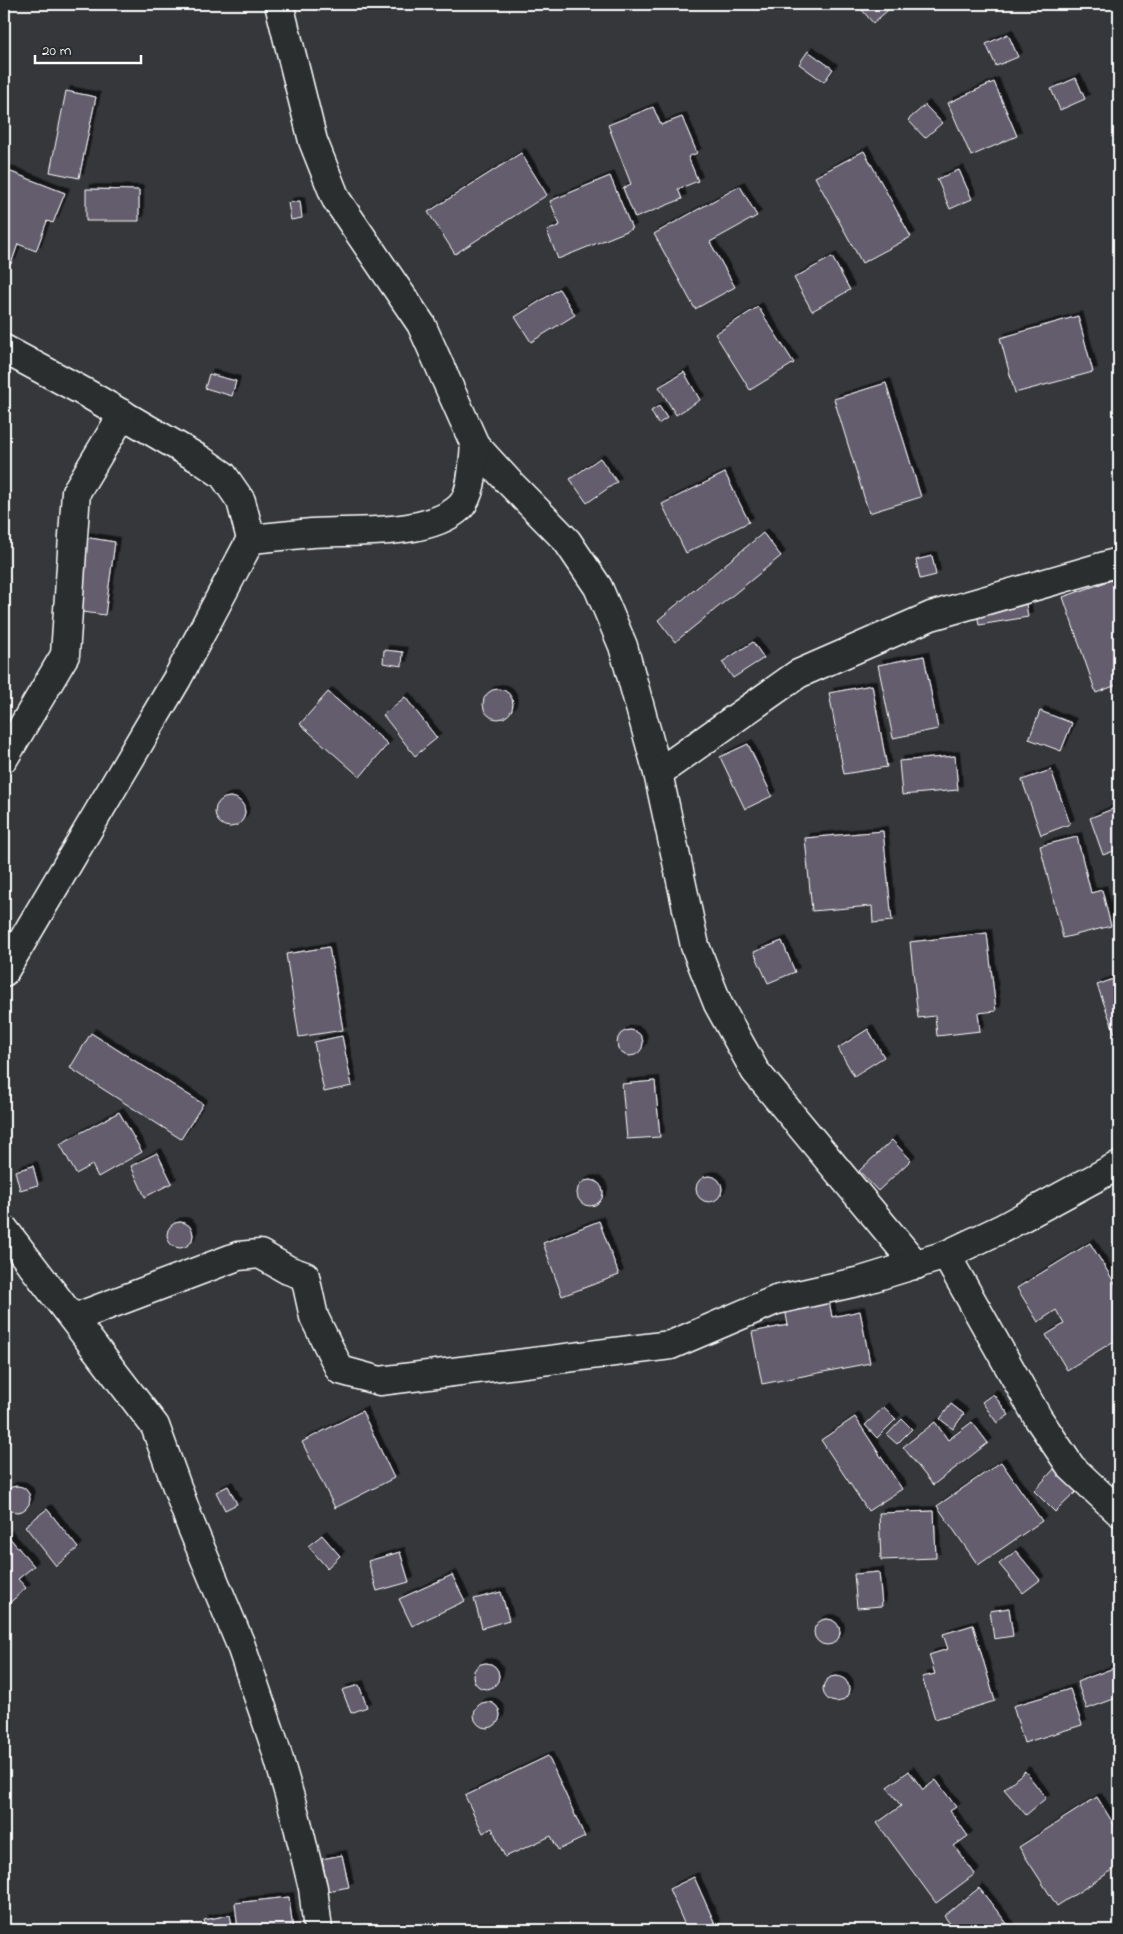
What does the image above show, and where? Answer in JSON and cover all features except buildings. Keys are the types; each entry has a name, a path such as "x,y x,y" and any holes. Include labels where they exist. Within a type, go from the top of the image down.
{"street":[{"path":"279,4 313,141 336,199 421,324 475,445 568,541 598,587 623,646 658,773 694,946 718,1004 756,1071 916,1265"},
{"path":"4,349 123,414 223,475 241,501 251,539 177,679 4,972"},
{"path":"4,758 66,654 76,492 123,414"},
{"path":"251,539 312,533 402,528 428,524 448,515 461,506 468,495 475,445"},
{"path":"658,773 798,674 931,616 1119,562"},
{"path":"74,1318 238,1256 260,1254 288,1270 305,1276 314,1317 340,1370 380,1381 671,1344 776,1300 860,1281 946,1255 1010,1224 1119,1166"},
{"path":"4,1229 155,1426 190,1523 240,1643 274,1743 314,1888 318,1930"},
{"path":"946,1255 1038,1418 1071,1467 1119,1512"}]}
